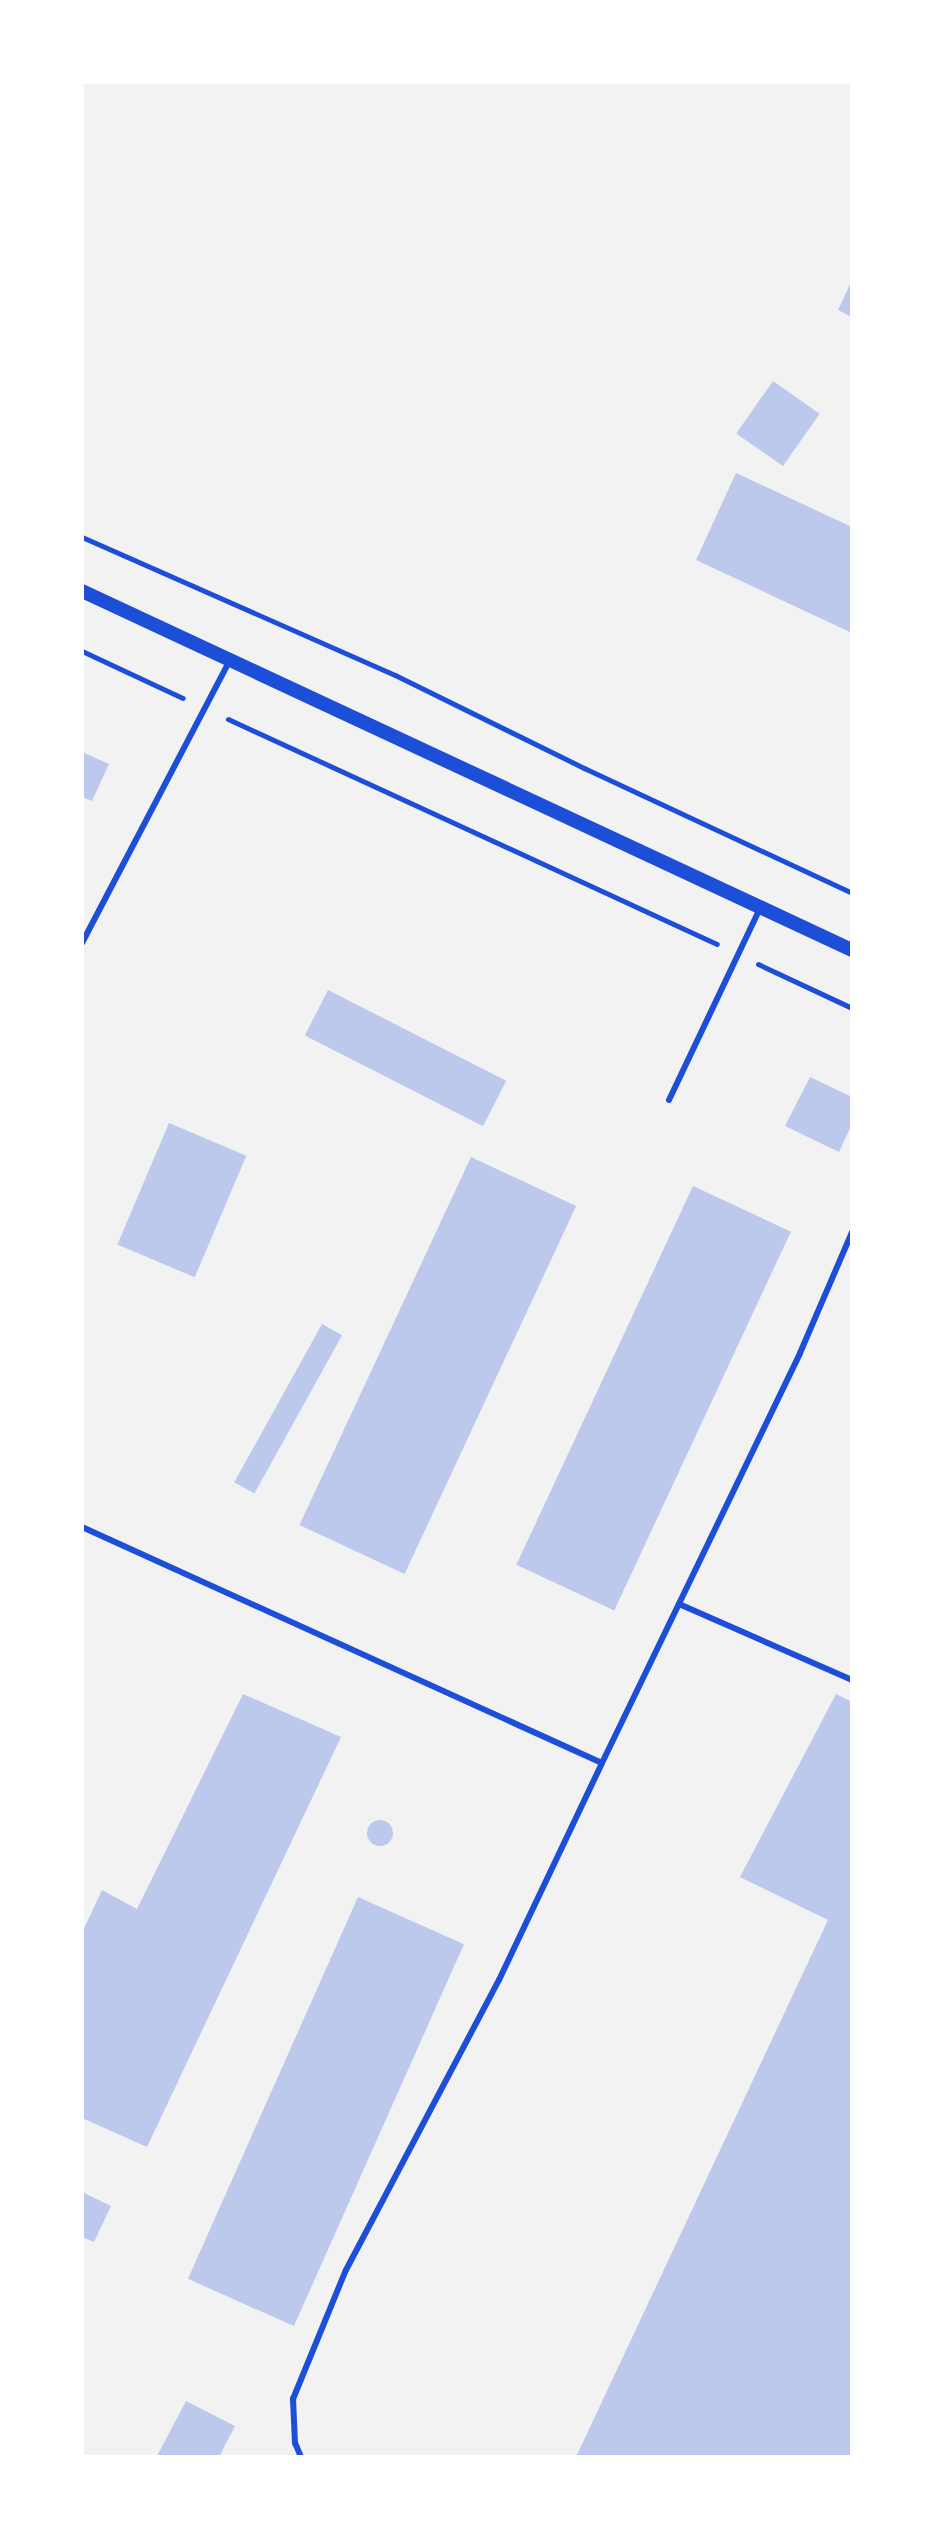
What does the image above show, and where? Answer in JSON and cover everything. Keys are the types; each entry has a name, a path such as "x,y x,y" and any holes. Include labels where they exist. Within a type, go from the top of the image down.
{"street":[{"path":"82,591 852,950"}],"lane":[{"path":"82,943 230,660"},
{"path":"669,1100 760,908"},
{"path":"301,2457 295,2443 293,2399 346,2270 499,1980 800,1353 852,1232"},
{"path":"82,1527 602,1763"},
{"path":"679,1604 852,1680"}],"path":[{"path":"82,537 395,675 584,768 852,893"},
{"path":"82,651 714,943"},
{"path":"767,968 852,1008"}],"building":[{"path":"852,280 852,317 838,310"},
{"path":"773,381 820,414 783,466 736,433"},
{"path":"736,473 852,527 852,633 696,560"},
{"path":"82,752 109,764 92,801 82,797"},
{"path":"328,990 506,1081 483,1126 305,1035"},
{"path":"810,1077 852,1097 852,1124 839,1152 785,1126"},
{"path":"169,1123 246,1156 195,1277 117,1245"},
{"path":"471,1157 576,1206 405,1574 299,1525"},
{"path":"693,1186 791,1232 614,1610 516,1565"},
{"path":"322,1324 342,1335 254,1493 234,1482"},
{"path":"243,1694 341,1737 147,2147 82,2118 82,1933 102,1890 137,1909"},
{"path":"836,1694 852,1702 852,2457 576,2457 828,1920 740,1877"},
{"path":"380,1820 389,1824 393,1833 389,1842 380,1846 371,1842 367,1833 371,1824"},
{"path":"358,1897 464,1944 294,2326 188,2279"},
{"path":"82,2192 111,2206 94,2242 82,2237"},
{"path":"186,2401 235,2426 219,2457 157,2456"}]}
